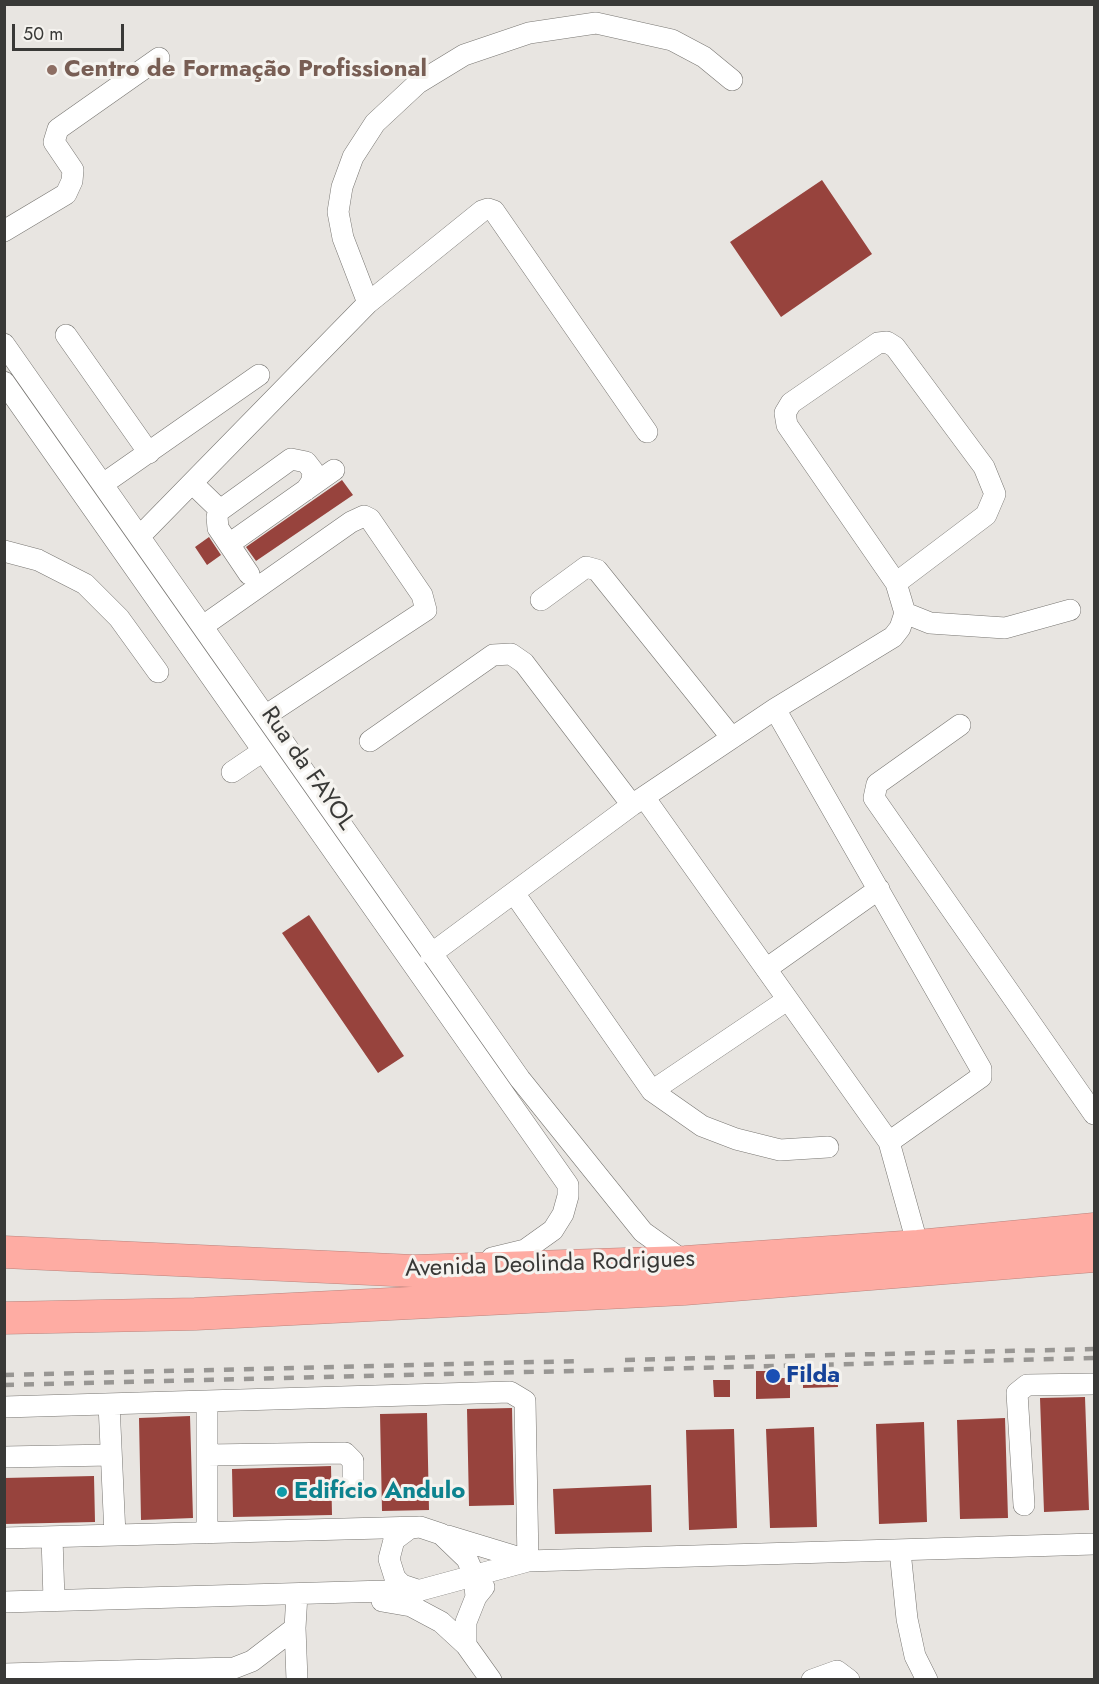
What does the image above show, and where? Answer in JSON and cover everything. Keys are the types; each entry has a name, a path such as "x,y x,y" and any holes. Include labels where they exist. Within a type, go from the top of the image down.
{"highway":[{"name":"Avenida Deolinda Rodrigues","path":"4,1252 414,1271 685,1262 918,1246 1095,1229"},
{"name":"Avenida Deolinda Rodrigues","path":"4,1318 195,1314 684,1289 1095,1256"}],"street":[{"path":"368,303 343,238 338,212 342,187 353,158 375,123 428,77 464,55 529,33 596,23 672,40 704,57 732,80"},
{"path":"4,231 66,194 72,181 73,170 54,142 53,138 58,129 159,58"},
{"path":"140,536 368,303 482,211 494,211 647,432"},
{"path":"66,335 148,453"},
{"path":"431,954 638,801 775,710 893,637 905,613 896,583 787,425 785,413 791,403 878,343 887,342 895,347 984,467 994,494 986,515 896,583"},
{"name":"Rua da FAYOL","path":"4,344 520,1079 643,1232 685,1262"},
{"path":"103,484 260,375"},
{"name":"Rua da FAYOL","path":"4,382 568,1185 568,1196 563,1214 553,1230 531,1247 509,1255 414,1271"},
{"path":"249,574 216,522 220,510 291,459 306,462 312,471 312,481 306,490"},
{"path":"229,544 334,470"},
{"path":"192,483 220,510"},
{"path":"203,626 351,522 364,516 370,519 422,595 426,610 265,717"},
{"path":"4,551 38,560 86,584 119,618 158,672"},
{"path":"541,600 586,567 597,570 732,738"},
{"path":"905,613 930,623 1005,628 1070,610"},
{"path":"370,741 493,655 511,654 524,663 638,801 766,969 889,1142 918,1246"},
{"path":"775,710 979,1065 981,1077 889,1142"},
{"path":"960,725 877,784 874,798 1095,1113"},
{"path":"232,772 263,751"},
{"path":"766,969 879,890"},
{"path":"514,893 652,1090 702,1126 736,1139 780,1150 828,1147"},
{"path":"652,1090 788,1000"},
{"path":"1024,1505 1017,1393 1028,1386 1095,1384"},
{"path":"4,1407 510,1392 525,1401 528,1561"},
{"path":"207,1401 207,1533"},
{"path":"109,1404 115,1535"},
{"path":"207,1455 345,1453 353,1461 353,1489"},
{"path":"4,1457 111,1455"},
{"path":"4,1538 420,1527 528,1561"},
{"path":"420,1527 401,1533 390,1549 388,1559 390,1569 402,1585 426,1589 441,1582 452,1563 452,1552 441,1534"},
{"path":"441,1534 467,1559 474,1575 476,1597"},
{"path":"52,1537 54,1600"},
{"path":"4,1602 426,1589 528,1561 1095,1544"},
{"path":"900,1551 907,1619 915,1656 927,1680"},
{"path":"466,1645 466,1622 476,1597 492,1577 528,1561"},
{"path":"337,1593 411,1606 441,1622 466,1645 491,1680"},
{"path":"297,1594 295,1628 297,1680"},
{"path":"4,1674 234,1668 252,1661 295,1628"},
{"path":"812,1680 837,1671 849,1680"}],"building":[{"path":"822,180 872,254 781,317 730,242"},
{"path":"342,480 353,495 256,561 246,547"},
{"path":"209,537 221,555 207,565 195,547"},
{"path":"309,915 404,1056 378,1073 282,933"},
{"path":"837,1370 838,1387 803,1388 803,1371"},
{"path":"756,1371 773,1371 773,1378 790,1378 790,1398 756,1399"},
{"path":"713,1380 730,1380 730,1397 714,1397"},
{"path":"1085,1397 1089,1510 1044,1512 1040,1398"},
{"path":"512,1408 514,1505 469,1506 467,1409"},
{"path":"427,1413 429,1510 382,1511 380,1414"},
{"path":"190,1416 193,1518 141,1520 139,1418"},
{"path":"1005,1418 1008,1518 960,1519 957,1420"},
{"path":"924,1422 927,1522 879,1524 876,1424"},
{"path":"814,1427 817,1527 770,1528 766,1429"},
{"path":"734,1429 737,1528 689,1530 686,1430"},
{"name":"Edifício Andulo","path":"331,1466 332,1515 233,1517 232,1469"},
{"path":"94,1476 95,1522 4,1524 4,1478"},
{"path":"651,1485 652,1532 555,1534 553,1489"}],"railway":[{"path":"625,1360 1094,1349"},
{"path":"4,1385 1094,1358"},
{"path":"4,1375 580,1361"}],"place":[{"name":"Centro de Formação Profissional","path":"52,70"},
{"name":"Filda","path":"773,1376"},
{"name":"Edifício Andulo","path":"282,1492"}]}
